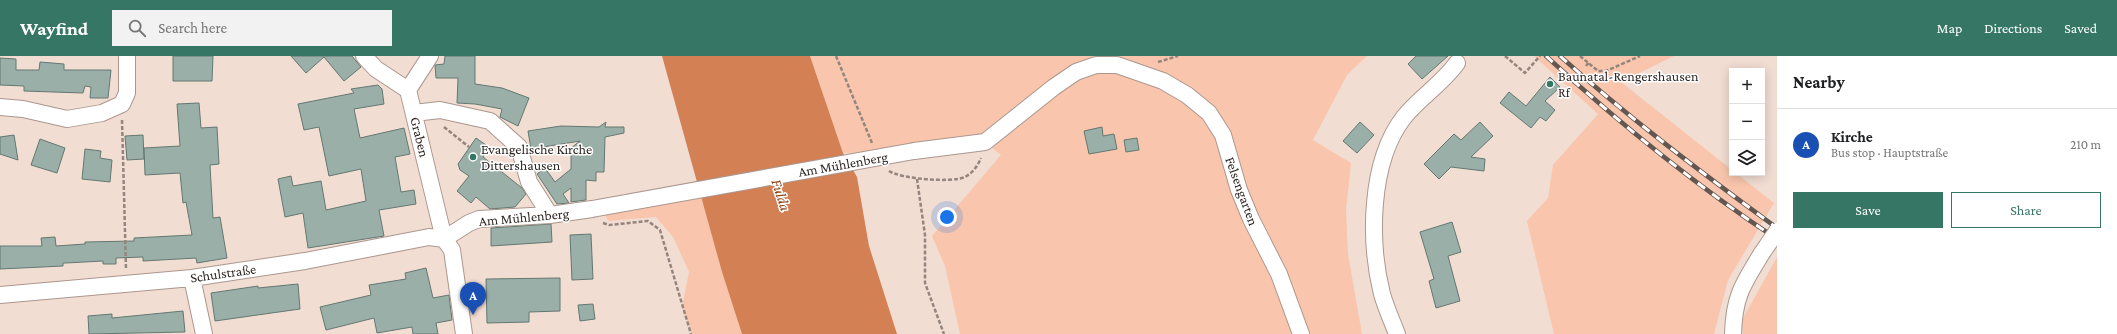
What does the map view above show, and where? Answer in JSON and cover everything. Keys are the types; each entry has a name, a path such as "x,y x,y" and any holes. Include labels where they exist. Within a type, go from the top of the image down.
{"street":[{"path":"0,107 23,109 67,119 102,114 122,104 127,93 127,56"},
{"path":"364,56 376,69 408,90 430,56"},
{"name":"Am Mühlenberg","path":"444,239 469,222 479,219 550,215 592,209 914,151 985,142 994,137 1030,104 1076,72 1096,65 1118,61 1151,76"},
{"path":"1398,334 1382,295 1374,255 1374,213 1378,178 1389,141 1403,118 1424,95 1448,76 1457,63"},
{"name":"Felsengarten","path":"1151,76 1163,80 1204,108 1209,113 1223,135 1239,190 1250,219 1279,274 1301,334"},
{"name":"Graben","path":"408,90 421,113 444,239 452,250 464,334"},
{"path":"421,113 440,110 490,122 519,147 529,182 550,215"},
{"path":"1733,334 1734,314 1740,291 1762,253 1777,231"},
{"name":"Schulstraße","path":"0,294 192,278 305,261 429,237 444,239"},
{"path":"192,278 204,334"}],"path":[{"path":"836,56 873,146"},
{"path":"1506,57 1525,73 1540,56"},
{"path":"1580,56 1598,71 1606,72 1640,56"},
{"path":"1586,66 1588,62"},
{"path":"122,104 126,284"},
{"path":"421,113 438,122 469,146"},
{"path":"885,165 889,171 899,176 917,179 961,178 967,176 978,164 983,153 985,142"},
{"path":"917,179 925,235 925,284 944,334"},
{"path":"592,209 593,218 599,222 609,225 648,221 660,230 691,334"}],"shaded area":[{"path":"810,56 1367,56 1347,75 1313,140 1351,163 1346,210 1348,254 1362,334 960,334 945,266 932,236 1001,155 985,142 914,151 843,153"},
{"path":"1534,56 1674,56 1621,82 1729,168 1729,176 1740,176 1774,203 1728,280 1714,334 1554,334 1527,221 1548,198 1553,165 1598,114"},
{"path":"699,189 722,272 742,334 692,334 682,307 689,272 673,237 656,217 608,221 600,204"},
{"path":"1777,257 1777,334 1743,334 1742,320"}],"water":[{"name":"Fulda","path":"662,56 810,56 843,153 857,177 869,246 897,334 742,334 722,272"}],"building":[{"path":"173,56 213,56 212,81 173,81"},
{"path":"291,56 352,56 361,67 344,81 324,57 306,73"},
{"path":"445,56 475,56 475,84 502,88 529,98 518,126 500,117 502,109 475,104 457,103 458,78 436,78 435,65 444,64"},
{"path":"1416,56 1448,56 1422,79 1408,64"},
{"path":"0,58 16,59 16,70 39,70 40,62 64,64 64,70 111,70 108,98 90,98 91,87 85,86 83,93 24,91 24,86 0,85"},
{"path":"1550,77 1560,87 1545,101 1555,110 1546,121 1540,117 1531,128 1500,103 1509,92 1526,106"},
{"path":"378,85 382,89 384,104 354,109 360,138 404,128 410,154 395,157 401,192 414,190 416,204 379,210 384,236 308,248 303,213 285,217 278,179 291,176 293,186 321,181 326,210 366,201 361,169 329,176 319,127 304,130 298,104 354,93 351,89"},
{"path":"199,103 201,128 217,127 219,164 210,165 213,218 220,217 227,258 197,263 196,258 143,261 143,257 116,258 116,264 103,264 103,261 63,263 63,266 0,269 0,246 42,246 41,238 55,237 56,246 85,244 85,242 134,241 134,238 192,235 186,202 183,203 180,173 145,175 144,148 180,146 177,104"},
{"path":"606,122 605,127 624,127 624,133 605,137 604,172 596,172 596,181 586,180 586,200 571,202 571,188 563,194 569,203 557,204 537,174 545,168 555,182 571,169 571,148 580,141 531,149 528,131 561,126 599,127"},
{"path":"1360,122 1374,135 1357,153 1343,141"},
{"path":"1480,122 1493,136 1471,157 1485,159 1484,171 1451,167 1439,179 1424,164 1454,134 1461,140"},
{"path":"1102,127 1103,136 1114,134 1117,149 1089,154 1084,131"},
{"path":"14,135 18,160 0,154 0,137"},
{"path":"143,135 144,159 127,160 125,136"},
{"path":"476,138 486,145 484,148 487,150 483,157 522,188 526,194 515,207 490,209 476,197 471,203 457,191 469,176 460,170 458,164"},
{"path":"1137,138 1139,150 1126,152 1124,140"},
{"path":"40,139 65,148 57,173 31,165"},
{"path":"85,149 101,151 100,158 112,160 110,182 82,179"},
{"path":"1452,222 1461,252 1448,256 1460,301 1436,308 1429,281 1434,279 1420,232"},
{"path":"551,224 552,242 491,246 491,228"},
{"path":"591,234 593,279 572,280 570,235"},
{"path":"426,268 433,298 449,295 452,320 436,323 438,334 413,334 412,327 377,333 374,318 326,330 320,307 371,295 369,285 406,279 405,273"},
{"path":"560,278 560,311 529,312 529,322 487,323 486,279"},
{"path":"298,284 300,309 215,321 211,293 258,286 258,288"},
{"path":"593,304 595,319 580,321 578,305"},
{"path":"183,311 185,332 89,334 88,316 112,314 112,318"}],"railway":[{"path":"1546,56 1629,129 1687,175 1777,239"},
{"path":"1560,56 1666,145 1777,228"}],"place":[{"name":"Baunatal-Rengershausen Rf","path":"1550,84"},
{"name":"Evangelische Kirche Dittershausen","path":"473,157"},
{"name":"Kirche","path":"473,315"}]}
